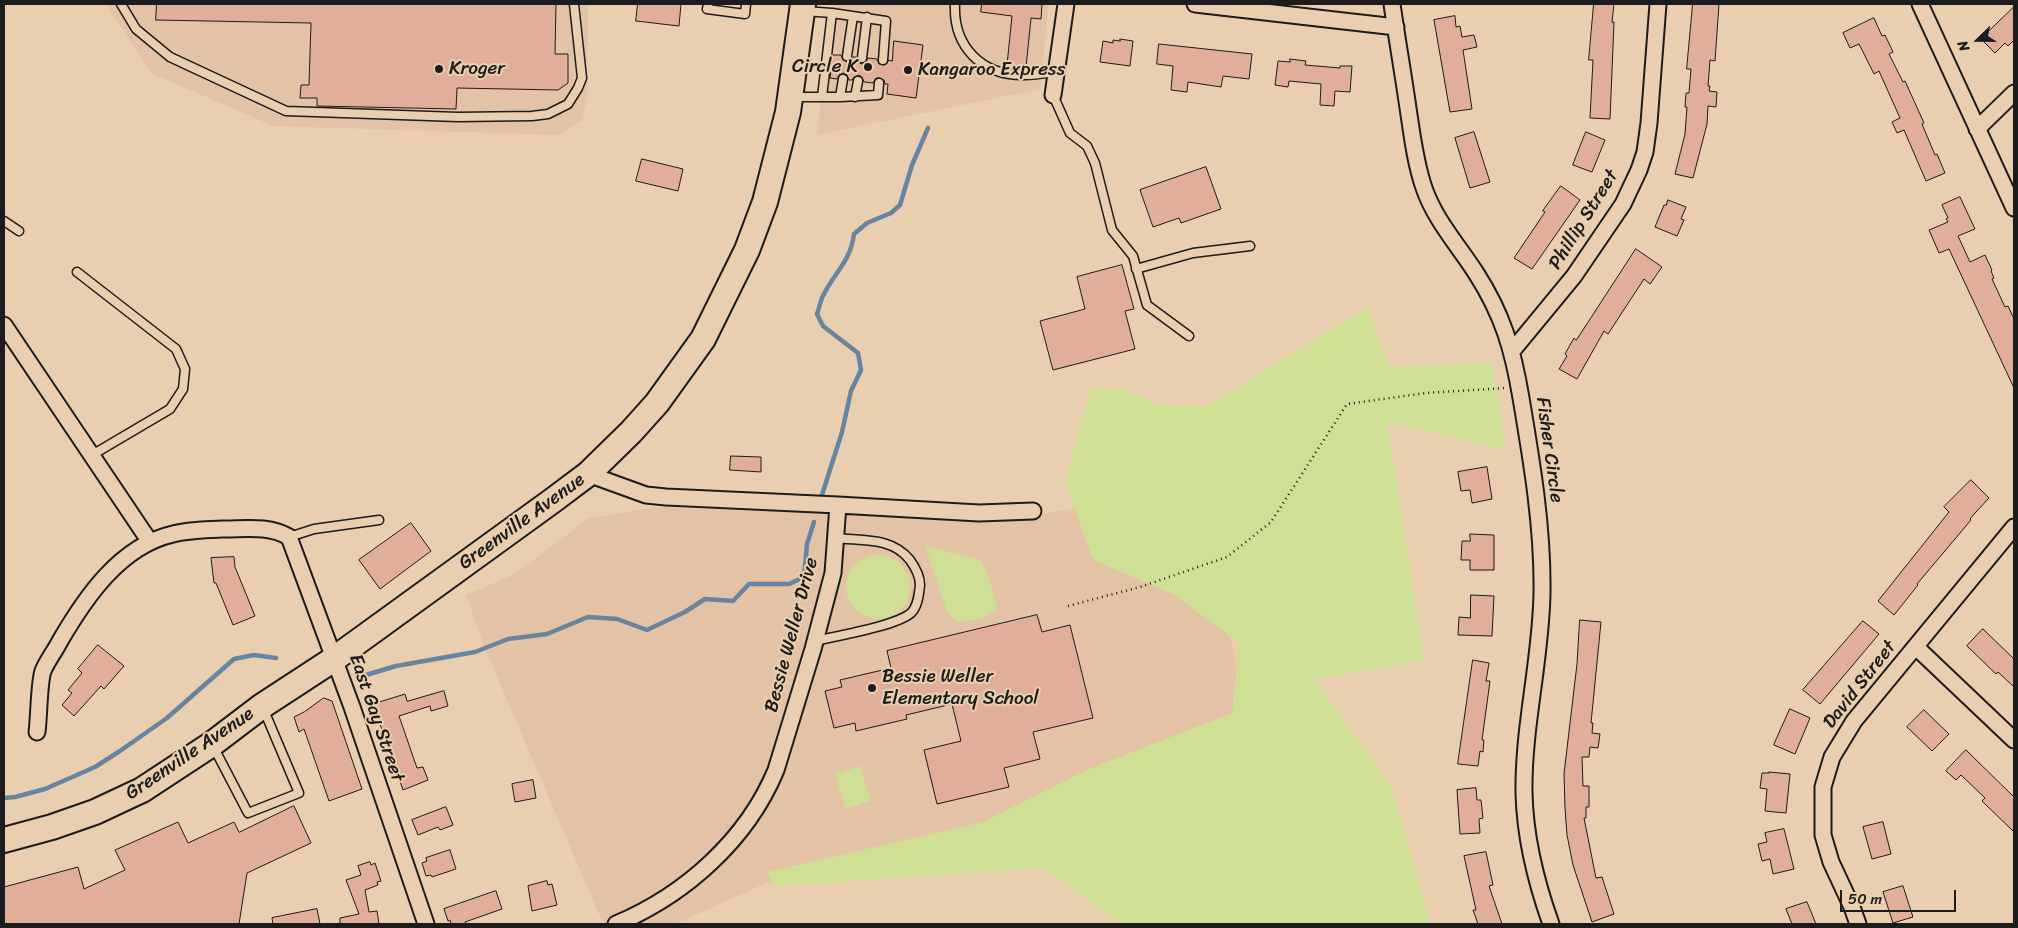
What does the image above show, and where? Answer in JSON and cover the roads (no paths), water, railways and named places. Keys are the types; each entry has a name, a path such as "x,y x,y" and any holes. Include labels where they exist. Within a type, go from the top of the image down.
{"main road":[{"name":"Greenville Avenue","path":"4,840 52,827 95,812 142,790 212,744 262,706 334,659 588,474 657,404 707,331 747,250 765,202 791,97 803,7"}],"street":[{"path":"1053,95 1066,4"},
{"path":"1196,4 1396,27"},
{"name":"Fisher Circle","path":"1392,4 1416,156 1424,188 1444,228 1476,273 1495,305 1512,350 1519,388 1536,496 1542,593 1526,754 1525,810 1534,868 1551,924"},
{"name":"Phillip Street","path":"1512,350 1574,276 1623,204 1639,170 1645,152 1649,123 1658,4"},
{"path":"1920,4 2014,208"},
{"path":"1977,129 2014,93"},
{"path":"4,325 150,542"},
{"path":"588,474 646,495 666,497 838,504 979,513 1033,511"},
{"name":"Bessie Weller Drive","path":"616,924 657,904 684,885 717,856 749,819 768,787 776,770 815,641 833,573 838,504"},
{"name":"David Street","path":"1858,924 1826,847 1822,818 1823,787 1832,757 1854,721 2014,527"},
{"path":"38,732 42,672 85,602 113,569 128,555 150,542 172,534 208,530 274,529 284,534"},
{"name":"East Gay Street","path":"284,534 334,659 426,924"},
{"path":"1916,647 2014,740"}],"lane":[{"path":"121,4 136,29 170,57 286,111 458,117 532,116 548,114 568,104 582,78 574,4"},
{"path":"708,4 707,9 745,14 746,4"},
{"path":"955,4 954,17 960,39 969,54 979,61 997,70 1014,74 1056,72"},
{"path":"803,7 886,21 883,60"},
{"path":"822,97 832,13"},
{"path":"847,56 853,16"},
{"path":"862,58 867,17"},
{"path":"840,98 843,79"},
{"path":"855,97 858,81"},
{"path":"791,97 840,98 878,95 879,84"},
{"path":"1053,95 1070,133 1087,146 1095,164 1112,230 1133,256 1147,304 1189,336"},
{"path":"4,221 19,232"},
{"path":"1136,269 1193,253 1250,246"},
{"path":"77,272 176,349 185,369 183,389 170,409 92,455"},
{"path":"284,534 379,520"},
{"path":"815,641 894,622 911,613 919,598 920,581 915,566 903,552 889,543 836,538"},
{"path":"212,744 248,813 299,793 262,706"}],"waterway":[{"path":"822,495 842,432 851,391 861,370 858,353 823,326 817,314 826,289 849,253 854,234 867,223 891,213 900,205 912,165 928,128"},
{"path":"366,675 396,666 475,652 508,639 547,634 588,617 617,619 647,630 685,612 705,599 733,601 749,584 789,584 804,577 807,544 814,522"},
{"path":"4,798 45,789 95,767 167,718 234,659 254,655 276,658"}],"place":[{"name":"Circle K","path":"868,67"},
{"name":"Kroger","path":"439,69"},
{"name":"Kangaroo Express","path":"908,70"},
{"name":"Bessie Weller Elementary School","path":"872,688"}]}
